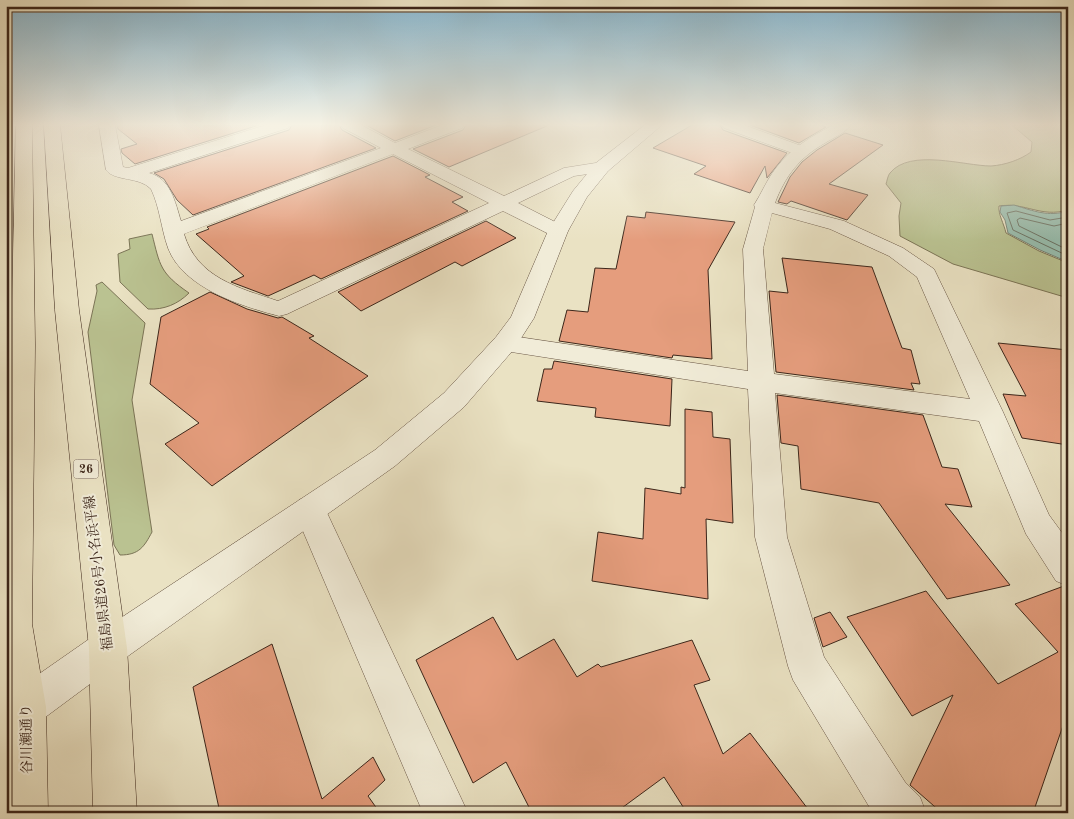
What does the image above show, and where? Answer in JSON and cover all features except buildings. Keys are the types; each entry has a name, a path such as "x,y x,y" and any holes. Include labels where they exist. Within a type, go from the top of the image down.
{"main road":[{"name":"谷川瀬通り","path":"24,163 23,345 14,624 16,714 26,813"},
{"name":"福島県道26号小名浜平線","path":"55,163 67,310 108,648 115,813"}],"street":[{"path":"114,163 115,170 127,175 155,181 161,187 172,230 182,256 198,274 221,288 280,309 570,172 602,167"},
{"path":"127,175 164,163"},
{"path":"172,230 353,163"},
{"path":"424,163 558,231"},
{"path":"16,714 108,648 385,458 454,400 505,343 522,318 558,231 579,195 607,163"},
{"path":"789,163 783,170 763,205 752,249 771,537 807,666 889,798 904,813"},
{"path":"763,205 837,226 896,252 926,274 989,412 1037,524 1068,570"},
{"path":"505,343 760,382 989,412"},
{"path":"310,510 446,813"}],"shaded area":[{"path":"906,163 965,163 991,166 1006,163 1068,163 1068,210 1049,212 1009,205 999,206 999,209 1006,233 1039,251 1068,263 1068,298 953,264 900,236 899,216 901,203 886,184 890,173 899,166"},
{"path":"152,234 163,268 172,280 189,293 170,306 148,309 120,282 118,254 130,249 129,239"},
{"path":"102,282 145,323 132,400 152,532 140,549 127,555 120,555 114,545 88,332 97,291 96,285"}],"water":[{"path":"1014,205 1047,213 1068,211 1068,262 1008,233 1005,220 1000,212 1001,206"}]}
